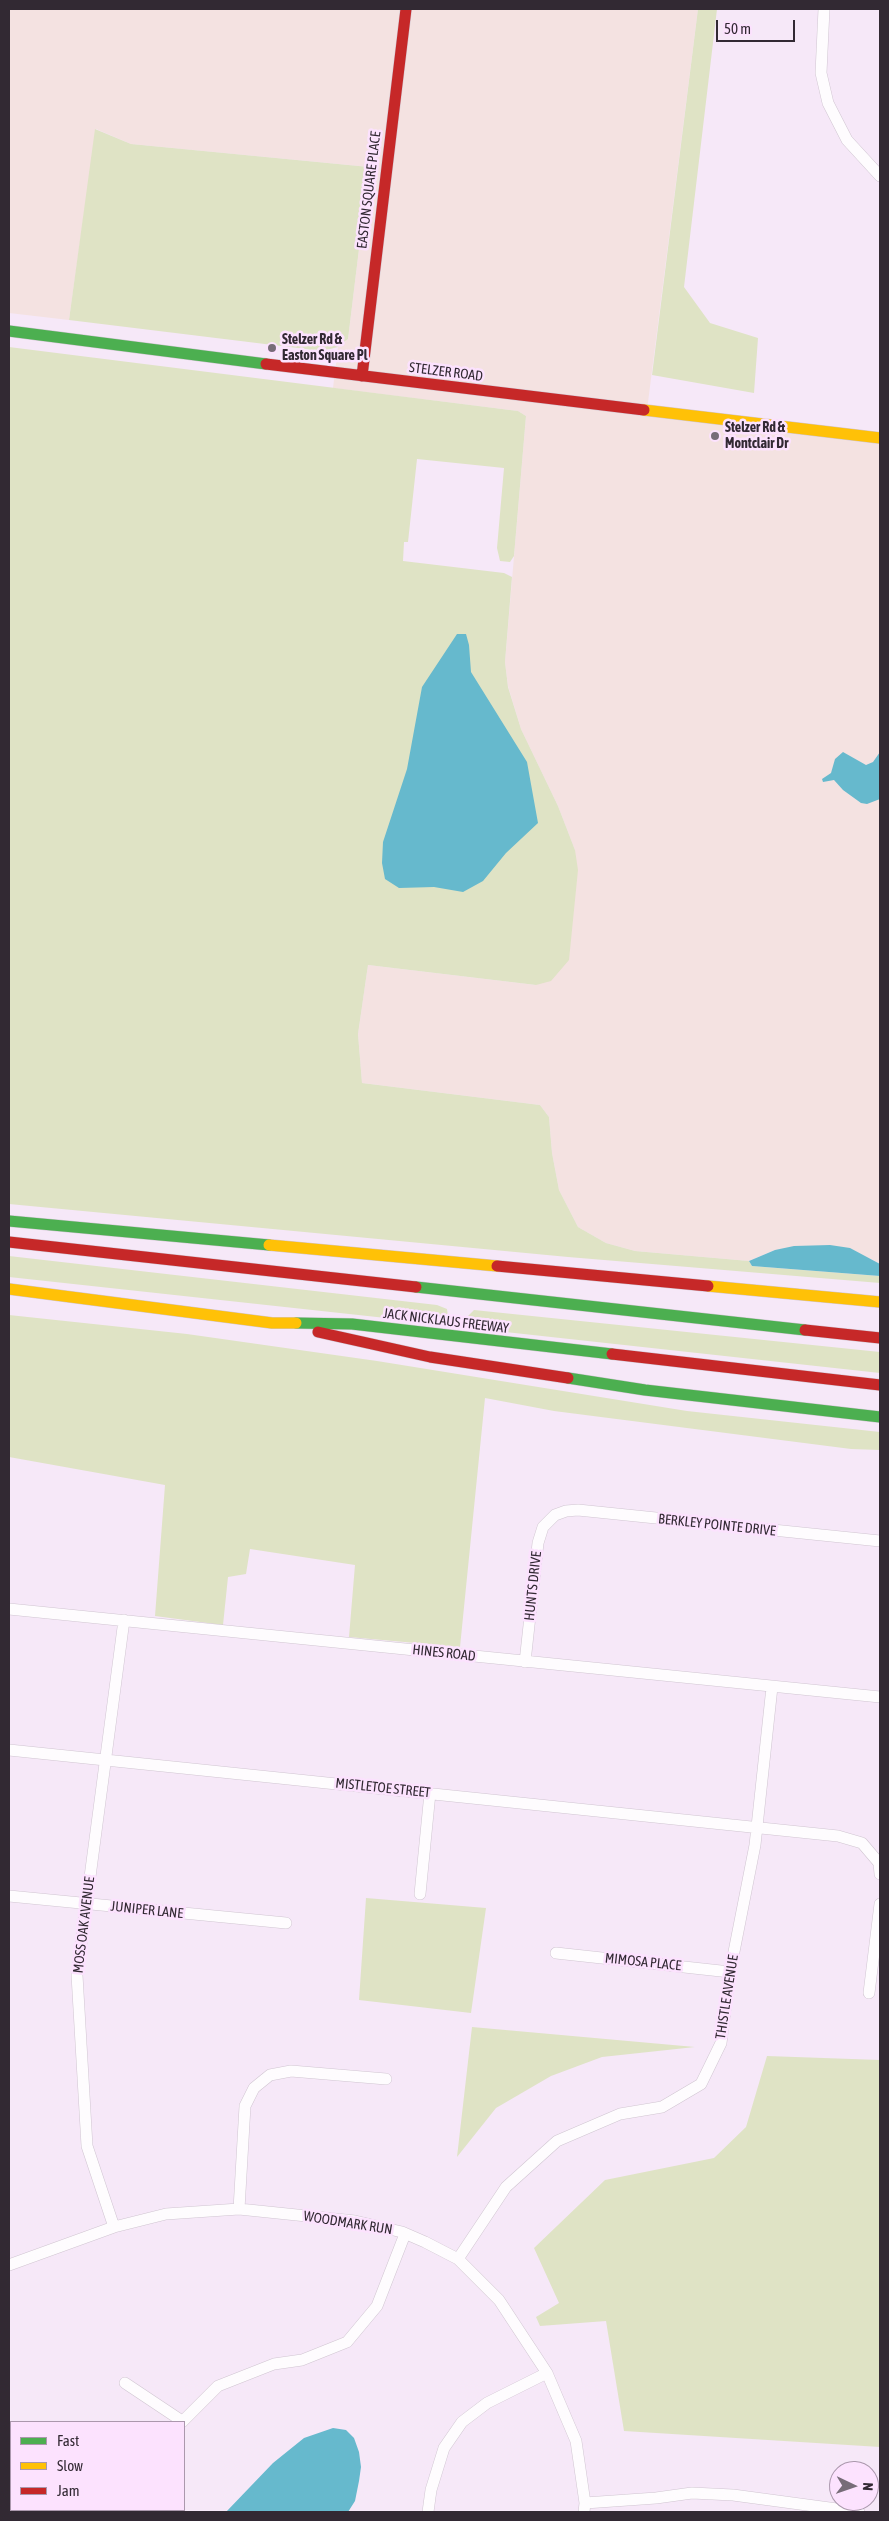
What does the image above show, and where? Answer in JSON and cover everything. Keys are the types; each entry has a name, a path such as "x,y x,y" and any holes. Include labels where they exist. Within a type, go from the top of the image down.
{"main road":[{"name":"EASTON SQUARE PLACE","path":"362,376 406,9"},
{"name":"STELZER ROAD","path":"9,331 362,376 880,438"},
{"path":"9,1221 880,1302"},
{"path":"9,1242 880,1338"},
{"name":"JACK NICKLAUS FREEWAY","path":"9,1289 272,1322 352,1324 880,1384"},
{"path":"272,1322 481,1365 645,1390 880,1417"}],"street":[{"path":"824,9 821,72 828,102 847,140 880,176"},
{"name":"BERKLEY POINTE DRIVE","path":"555,1515 566,1511 578,1510 880,1541"},
{"name":"HUNTS DRIVE","path":"525,1662 538,1542 543,1527 555,1515"},
{"name":"HINES ROAD","path":"9,1609 880,1697"},
{"name":"MOSS OAK AVENUE","path":"114,2227 87,2146 77,1975 124,1620"},
{"name":"THISTLE AVENUE","path":"458,2259 506,2187 557,2141 620,2114 662,2108 701,2084 721,2043 730,1972 757,1827 772,1687"},
{"name":"MISTLETOE STREET","path":"9,1750 838,1836 862,1843 878,1863 880,1874"},
{"path":"420,1894 430,1793"},
{"name":"JUNIPER LANE","path":"9,1896 286,1923"},
{"path":"869,1993 880,1904"},
{"name":"MIMOSA PLACE","path":"556,1953 730,1972"},
{"path":"239,2209 244,2106 254,2088 270,2075 291,2071 386,2079"},
{"name":"WOODMARK RUN","path":"9,2265 114,2227 166,2214 239,2209 355,2221 405,2234 458,2259 499,2300 547,2373 576,2441 585,2507"},
{"path":"183,2421 218,2386 274,2364 302,2360 347,2342 377,2306 405,2234"},
{"path":"428,2512 431,2490 444,2448 462,2422 487,2403 547,2373"},
{"path":"125,2383 181,2421"},
{"path":"585,2507 692,2493 733,2495 859,2512"}],"shaded area":[{"path":"9,9 698,9 647,410 880,438 880,1264 871,1259 775,1250 749,1261 635,1251 606,1243 578,1227 559,1190 552,1153 549,1117 540,1105 362,1083 358,1034 368,965 536,985 575,850 558,806 521,729 508,686 505,662 526,416 518,411 333,388 338,347 348,339 369,167 131,144 96,129 69,320 9,313"}],"green space":[{"path":"698,9 717,9 684,287 710,323 758,338 754,393 652,375"},
{"path":"95,129 131,144 369,167 348,339 338,347 322,351 69,320"},
{"path":"9,347 518,411 526,416 514,556 510,562 500,561 497,548 504,468 417,459 408,542 404,542 403,561 504,573 512,577 505,662 508,687 521,729 558,806 575,850 578,870 569,960 551,981 536,985 368,965 358,1034 362,1083 540,1105 549,1117 552,1153 559,1190 578,1227 606,1243 635,1251 749,1261 752,1266 880,1276 880,1283 568,1257 9,1204"},
{"path":"9,1256 437,1305 447,1309 448,1317 441,1324 9,1277"},
{"path":"474,1310 880,1352 880,1373 478,1329 469,1324 468,1316"},
{"path":"9,1315 187,1334 377,1361 687,1411 880,1432 880,1450 851,1449 554,1411 485,1398 460,1647 349,1637 355,1565 250,1549 246,1574 228,1577 223,1625 155,1616 165,1485 9,1457"},
{"path":"366,1898 486,1908 471,2013 359,2000"},
{"path":"472,2027 695,2047 602,2057 551,2076 496,2108 457,2157"},
{"path":"767,2056 880,2060 880,2447 624,2431 606,2321 540,2326 536,2317 559,2303 534,2248 605,2180 714,2158 746,2127"}],"water":[{"path":"457,634 466,634 469,645 471,672 527,762 538,823 506,853 483,881 463,892 434,887 399,888 385,879 382,863 383,842 407,769 422,687"},
{"path":"843,752 866,765 873,762 880,752 880,799 867,804 861,803 843,790 834,780 823,782 822,779 831,773 835,759"},
{"path":"830,1245 850,1248 880,1264 880,1276 752,1266 749,1261 775,1250 794,1246"},
{"path":"333,2428 346,2430 354,2438 359,2452 361,2467 359,2481 355,2501 348,2512 226,2512 273,2463 304,2438"}],"traffic: fast":[{"path":"9,331 266,364"},
{"path":"9,1221 269,1245"},
{"path":"416,1287 805,1330"},
{"path":"296,1323 352,1324 612,1354"},
{"path":"568,1378 645,1390 880,1417"}],"traffic: slow":[{"path":"644,410 880,438"},
{"path":"269,1245 497,1266"},
{"path":"708,1286 880,1302"},
{"path":"9,1289 272,1323 296,1323"}],"traffic: jam":[{"path":"362,376 406,9"},
{"path":"266,364 644,410"},
{"path":"9,1242 416,1287"},
{"path":"497,1266 708,1286"},
{"path":"805,1330 880,1338"},
{"path":"318,1332 430,1357 568,1378"},
{"path":"612,1354 880,1385"}],"place":[{"name":"Stelzer Rd & Easton Square Pl","path":"272,348"},
{"name":"Stelzer Rd & Montclair Dr","path":"715,436"}]}
